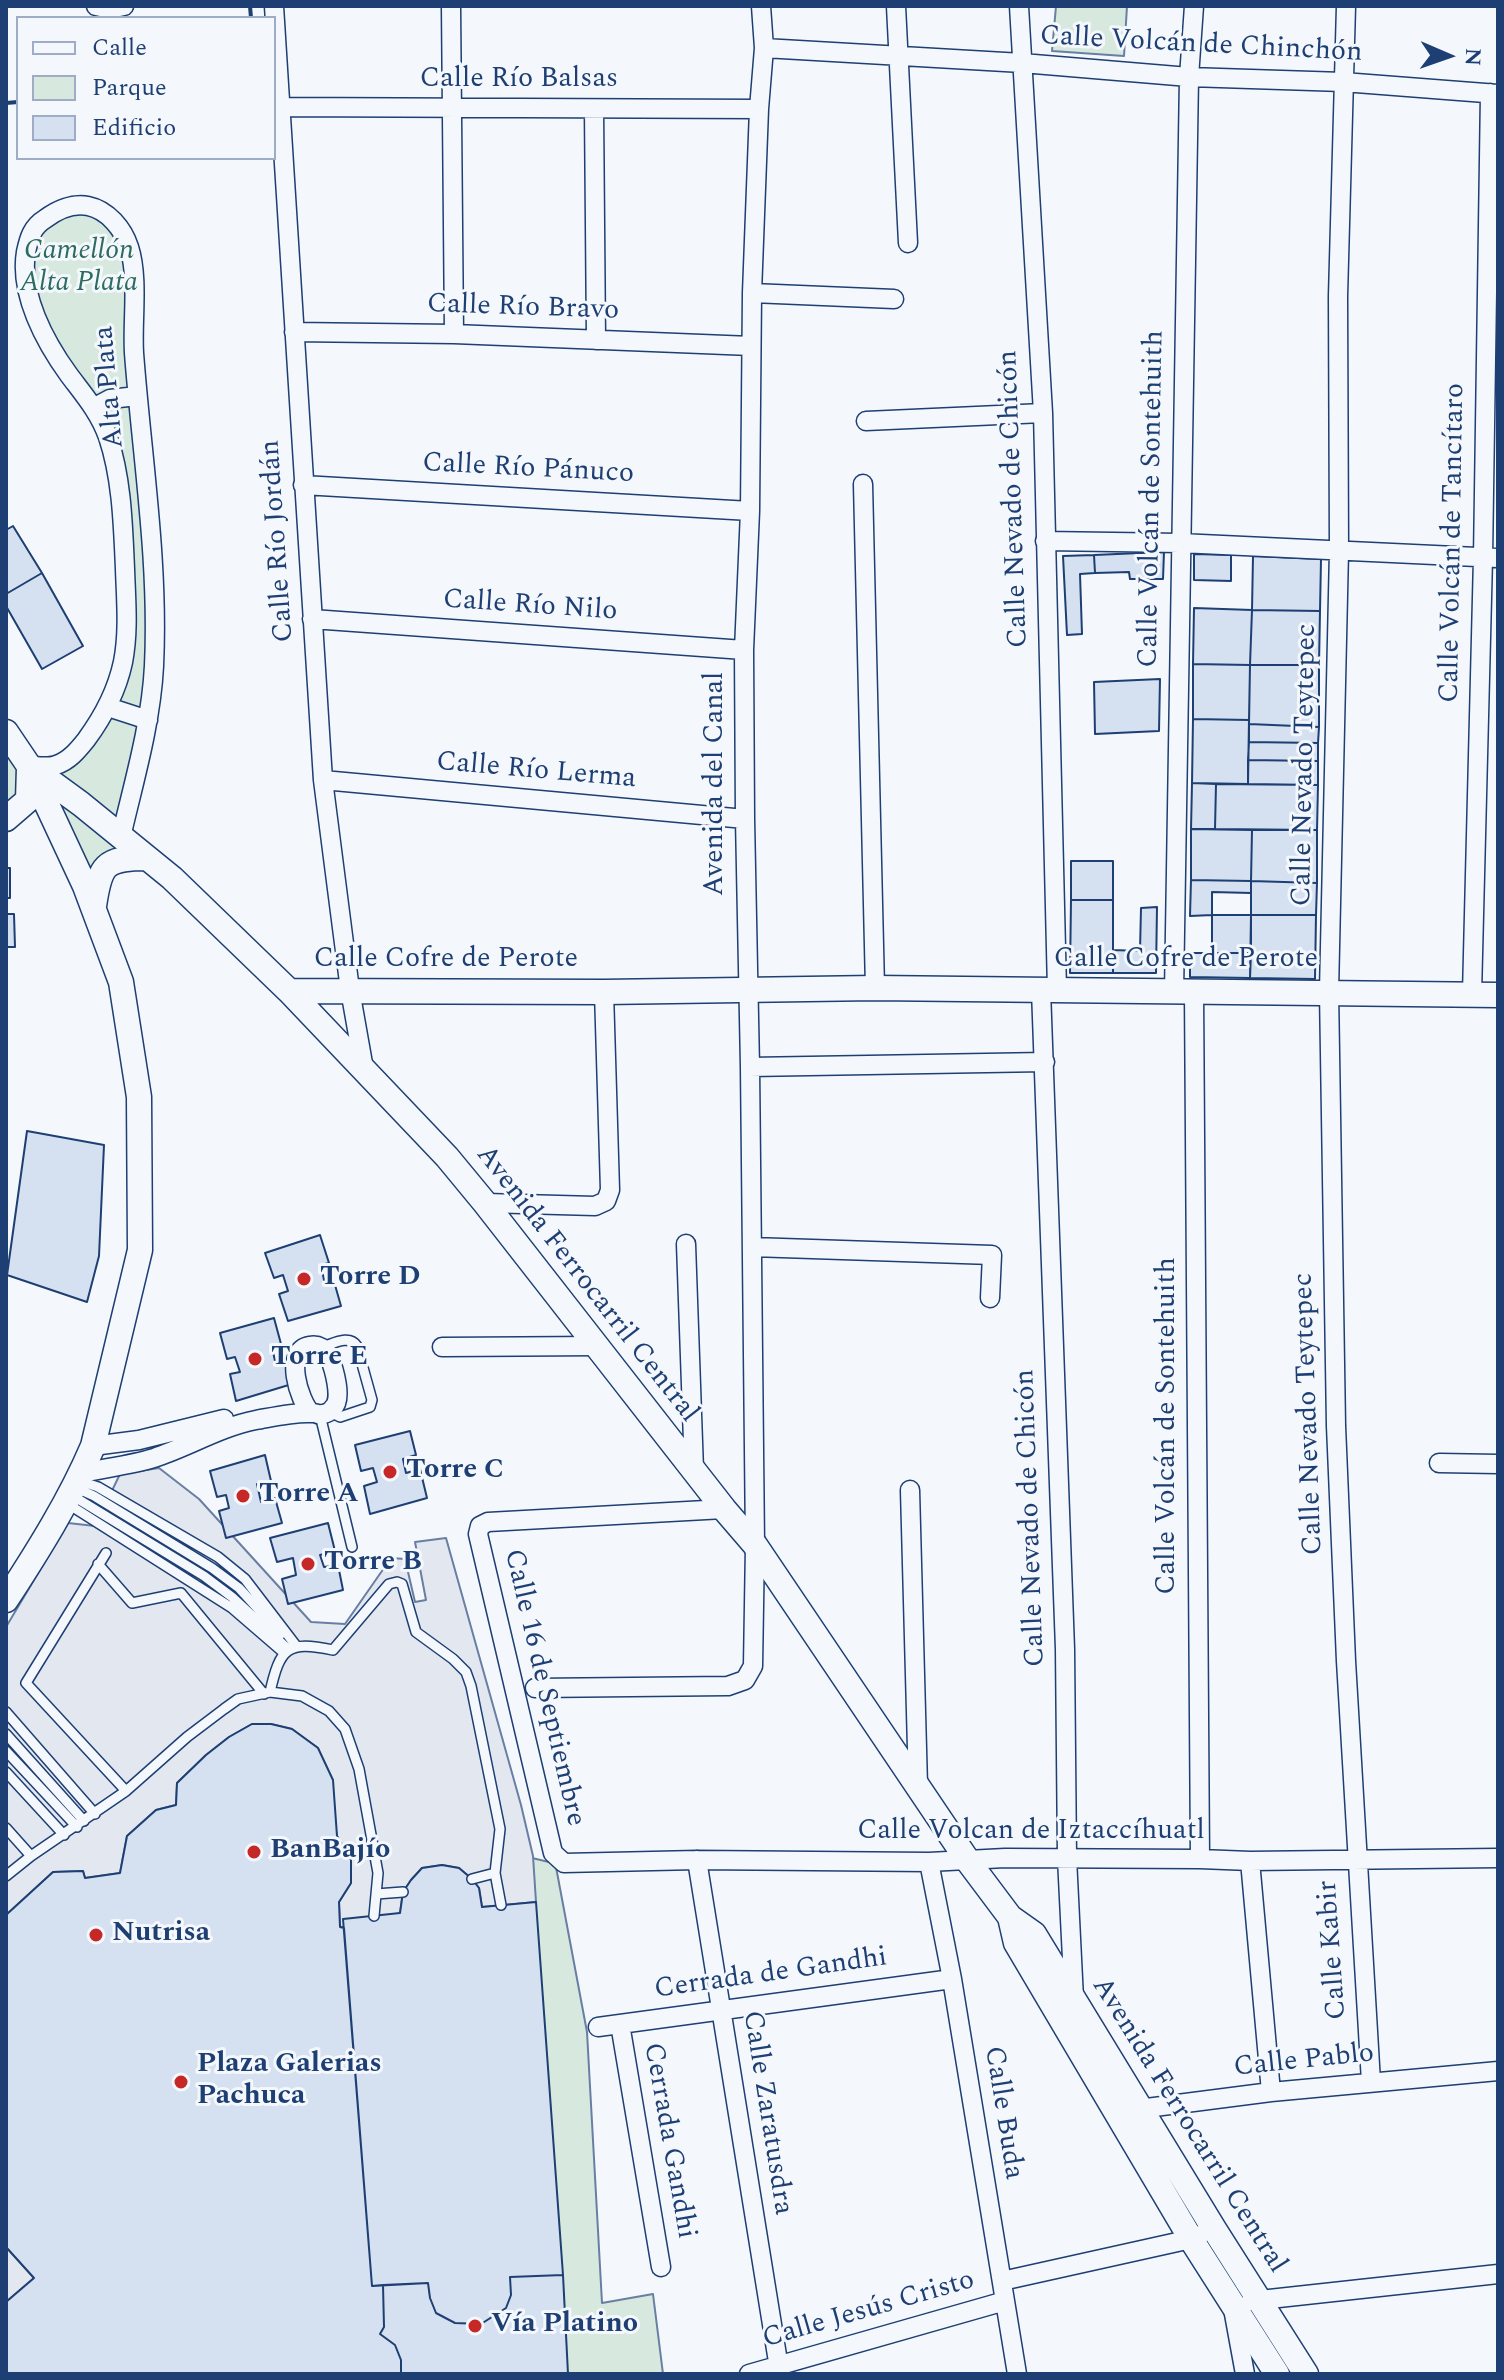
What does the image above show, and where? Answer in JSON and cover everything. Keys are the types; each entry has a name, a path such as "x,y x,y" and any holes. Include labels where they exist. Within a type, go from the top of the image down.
{"street":[{"path":"96,6 110,9 124,6"},
{"path":"451,6 454,334"},
{"name":"Avenida del Canal","path":"535,1688 728,1686 745,1680 753,1666 755,1545 744,650 750,511 752,293 764,48 761,14 751,6"},
{"path":"896,6 908,243"},
{"name":"Calle Nevado de Chicón","path":"1019,6 1043,413 1049,990 1045,1062 1065,1633 1067,1858 1076,2044"},
{"name":"Calle Volcán de Sontehuith","path":"1194,6 1189,77 1180,543 1184,992 1200,1859"},
{"name":"Calle Nevado Teytepec","path":"1346,6 1338,296 1339,551 1329,991 1336,1426 1357,1861"},
{"name":"Calle Río Jordán","path":"276,46 323,780 350,990 364,1069"},
{"name":"Calle Volcán de Chinchón","path":"764,48 1022,63 1189,77 1343,82 1494,94"},
{"name":"Calle Volcán de Tancítaro","path":"1472,994 1491,558 1494,94"},
{"name":"Calle Río Balsas","path":"279,107 759,109"},
{"path":"594,109 596,340"},
{"name":"Alta Plata","path":"29,766 55,766 75,754 108,707 123,665 127,631 120,497 115,464 95,407 52,349 38,322 24,264 28,239 36,224 59,209 88,206 106,214 120,229 130,249 137,396 147,472 155,589 154,669 148,720 121,837"},
{"path":"752,293 894,299"},
{"name":"Calle Río Bravo","path":"294,332 454,334 751,346"},
{"path":"95,407 110,399 137,396"},
{"path":"866,421 1043,413"},
{"path":"863,484 875,988"},
{"name":"Calle Río Pánuco","path":"303,485 750,511"},
{"path":"1045,541 1180,543 1491,558"},
{"name":"Calle Río Nilo","path":"312,619 744,650"},
{"path":"108,707 148,720"},
{"path":"6,732 29,766 93,908 121,982 139,1097 140,1234 140,1250 93,1446 73,1487 6,1600"},
{"path":"6,819 28,800 29,766"},
{"name":"Avenida Ferrocarril Central","path":"29,766 172,878 289,991 447,1157 599,1346 755,1545 968,1861 1010,1917 1034,1934 1306,2374"},
{"name":"Calle Río Lerma","path":"323,780 745,819"},
{"path":"93,908 98,877 106,865 121,860 147,858"},
{"name":"Calle Cofre de Perote","path":"289,991 604,992 875,988 1498,995"},
{"name":"Calle Cofre de Perote","path":"485,1203 595,1206 606,1201 610,1190 604,992"},
{"path":"750,1067 1045,1062"},
{"path":"686,1244 694,1470"},
{"path":"752,1247 992,1255 990,1298"},
{"path":"93,1446 139,1440 316,1410 337,1405 339,1395 329,1354 322,1347 312,1345 302,1348 294,1364 316,1410"},
{"path":"442,1347 599,1346"},
{"path":"73,1487 232,1426 316,1410"},
{"path":"1439,1463 1498,1464"},
{"path":"910,1490 918,1786"},
{"name":"Calle 16 de Septiembre","path":"564,1863 553,1853 478,1534 480,1526 488,1522 724,1509"},
{"name":"Calle Volcan de Iztaccíhuatl","path":"564,1863 697,1860 929,1862 1005,1858 1357,1861 1498,1858"},
{"name":"Calle Zaratusdra","path":"697,1860 779,2369"},
{"path":"1250,1861 1271,2092"},
{"name":"Calle Kabir","path":"1357,1861 1371,2082"},
{"name":"Calle Buda","path":"929,1862 952,1979 1017,2374"},
{"name":"Avenida Ferrocarril Central","path":"1010,1917 1016,1943 1191,2239 1277,2374"},
{"name":"Cerrada de Gandhi","path":"598,2027 952,1979"},
{"name":"Cerrada Gandhi","path":"620,2024 661,2267"},
{"name":"Calle Pablo","path":"1115,2110 1498,2071"},
{"name":"Calle Jesús Cristo","path":"1002,2281 1191,2239 1214,2229"},
{"path":"1245,2374 1232,2303 1498,2274"},
{"name":"Calle Jesús Cristo","path":"749,2374 779,2369 1005,2301"}],"lane":[{"path":"316,1410 340,1417 364,1411 370,1407 372,1400 354,1341 347,1339 322,1347"},
{"path":"316,1410 352,1547"},
{"path":"73,1487 291,1649"},
{"path":"73,1487 94,1496 212,1568 239,1588 291,1649"},
{"path":"106,1553 26,1683 126,1791"},
{"path":"98,1564 132,1603 181,1593 267,1693"},
{"path":"267,1693 277,1662 291,1649 312,1646 333,1650 389,1584 402,1584 416,1632 453,1659 466,1672 471,1686 500,1829 495,1873 501,1905"},
{"path":"6,1876 126,1791 187,1737 238,1699 267,1693 302,1696 329,1711 345,1729 359,1769 378,1873 374,1916"},
{"path":"6,1712 95,1814"},
{"path":"6,1734 80,1824"},
{"path":"6,1751 80,1824"},
{"path":"6,1772 64,1835"},
{"path":"6,1828 31,1856"},
{"path":"472,1879 495,1873"},
{"path":"376,1894 403,1892"}],"green space":[{"path":"1056,6 1127,6 1124,56 1052,51"},
{"name":"Camellón Alta Plata","path":"88,206 130,249 154,669 121,860 93,908 30,768 6,819 6,732 29,766 75,754 123,665 115,464 30,296 36,224"},
{"path":"528,1857 553,1863 556,1867 587,2032 602,2303 653,2294 663,2374 563,2374"}],"shaded area":[{"path":"159,1468 199,1499 311,1622 345,1624 391,1558 405,1559 415,1602 426,1600 415,1542 446,1538 521,1805 533,1856 536,1902 482,1907 479,1888 472,1879 459,1868 442,1865 422,1868 411,1880 403,1892 400,1913 360,1926 340,1927 339,1902 351,1883 351,1860 337,1836 318,1748 292,1729 252,1724 206,1755 177,1783 176,1805 156,1810 127,1836 120,1873 85,1878 83,1871 53,1872 6,1915 6,1627 68,1523 95,1526 120,1474"},
{"path":"6,2247 34,2278 6,2302"}],"building":[{"path":"13,526 42,573 6,594 6,530"},
{"path":"1164,552 1163,579 1130,579 1129,572 1095,573 1094,555"},
{"path":"1194,554 1231,555 1231,581 1194,580"},
{"path":"1094,555 1095,573 1080,574 1082,634 1067,635 1063,556"},
{"path":"1253,556 1321,559 1320,611 1252,610"},
{"path":"42,573 83,646 42,669 6,606 6,594"},
{"path":"1194,608 1252,610 1250,665 1193,664"},
{"path":"1252,610 1320,611 1319,665 1250,665"},
{"path":"1193,664 1250,665 1249,720 1193,719"},
{"path":"1250,665 1319,665 1319,727 1249,724"},
{"path":"1160,679 1159,731 1095,734 1094,682"},
{"path":"1193,719 1249,720 1248,784 1192,783"},
{"path":"1249,724 1319,727 1318,743 1249,742"},
{"path":"1249,742 1318,743 1318,761 1248,760"},
{"path":"1248,760 1318,761 1318,785 1248,784"},
{"path":"1192,783 1216,784 1215,829 1191,829"},
{"path":"1216,784 1318,785 1317,830 1215,829"},
{"path":"1191,829 1252,830 1251,881 1191,880"},
{"path":"1252,830 1317,830 1317,883 1251,881"},
{"path":"1071,861 1113,861 1113,900 1071,900"},
{"path":"6,868 10,868 10,898 6,898"},
{"path":"1191,880 1251,881 1251,893 1212,892 1212,915 1190,916"},
{"path":"1251,881 1317,883 1316,915 1251,915"},
{"path":"1071,900 1113,900 1113,973 1070,973"},
{"path":"1157,907 1156,973 1113,973 1113,950 1140,951 1141,908"},
{"path":"6,914 14,914 15,947 6,947"},
{"path":"1212,915 1251,915 1251,953 1212,953"},
{"path":"1251,915 1316,915 1315,979 1250,978"},
{"path":"1190,953 1251,953 1250,978 1190,977"},
{"path":"27,1131 104,1145 99,1256 87,1302 7,1275"},
{"name":"Torre D","path":"320,1235 329,1263 321,1265 324,1280 333,1278 341,1306 288,1321 279,1294 288,1291 283,1275 274,1278 265,1253"},
{"name":"Torre E","path":"274,1318 281,1344 272,1347 275,1361 285,1358 292,1384 236,1401 230,1374 240,1372 235,1357 227,1359 220,1333"},
{"name":"Torre C","path":"410,1431 416,1455 403,1459 406,1473 420,1469 427,1498 370,1514 364,1486 377,1482 373,1468 361,1471 355,1445"},
{"name":"Torre A","path":"265,1455 271,1481 257,1484 261,1502 275,1498 282,1523 226,1538 219,1511 229,1508 226,1495 217,1497 210,1471"},
{"name":"Torre B","path":"328,1523 335,1551 320,1555 324,1567 338,1565 343,1590 288,1604 282,1579 296,1575 293,1558 277,1562 270,1538"},
{"name":"Plaza Galerias Pachuca","path":"252,1724 292,1729 318,1748 333,1780 337,1836 351,1860 351,1883 339,1902 340,1927 344,1928 372,2286 383,2285 384,2327 380,2334 395,2345 401,2360 401,2374 6,2374 6,2302 34,2278 6,2247 6,1915 53,1872 83,1871 85,1878 120,1873 127,1836 156,1810 176,1805 177,1783 206,1755"},
{"path":"442,1865 459,1868 472,1879 479,1888 482,1907 536,1902 563,2275 510,2277 511,2295 506,2308 481,2324 455,2323 436,2313 428,2283 372,2286 343,1919 400,1913 403,1892 411,1880 422,1868"},
{"name":"Vía Platino","path":"563,2275 568,2374 401,2374 401,2360 395,2345 380,2334 384,2327 383,2285 428,2283 436,2313 455,2323 481,2324 506,2308 511,2295 510,2277"}],"wall":[{"path":"250,6 251,16"},
{"path":"6,103 16,102"}],"place":[{"name":"Torre D","path":"304,1279"},
{"name":"Torre E","path":"255,1359"},
{"name":"Torre C","path":"390,1472"},
{"name":"Torre A","path":"243,1496"},
{"name":"Torre B","path":"308,1564"},
{"name":"BanBajío","path":"254,1852"},
{"name":"Nutrisa","path":"96,1935"},
{"name":"Plaza Galerias Pachuca","path":"181,2082"},
{"name":"Vía Platino","path":"475,2326"}]}
